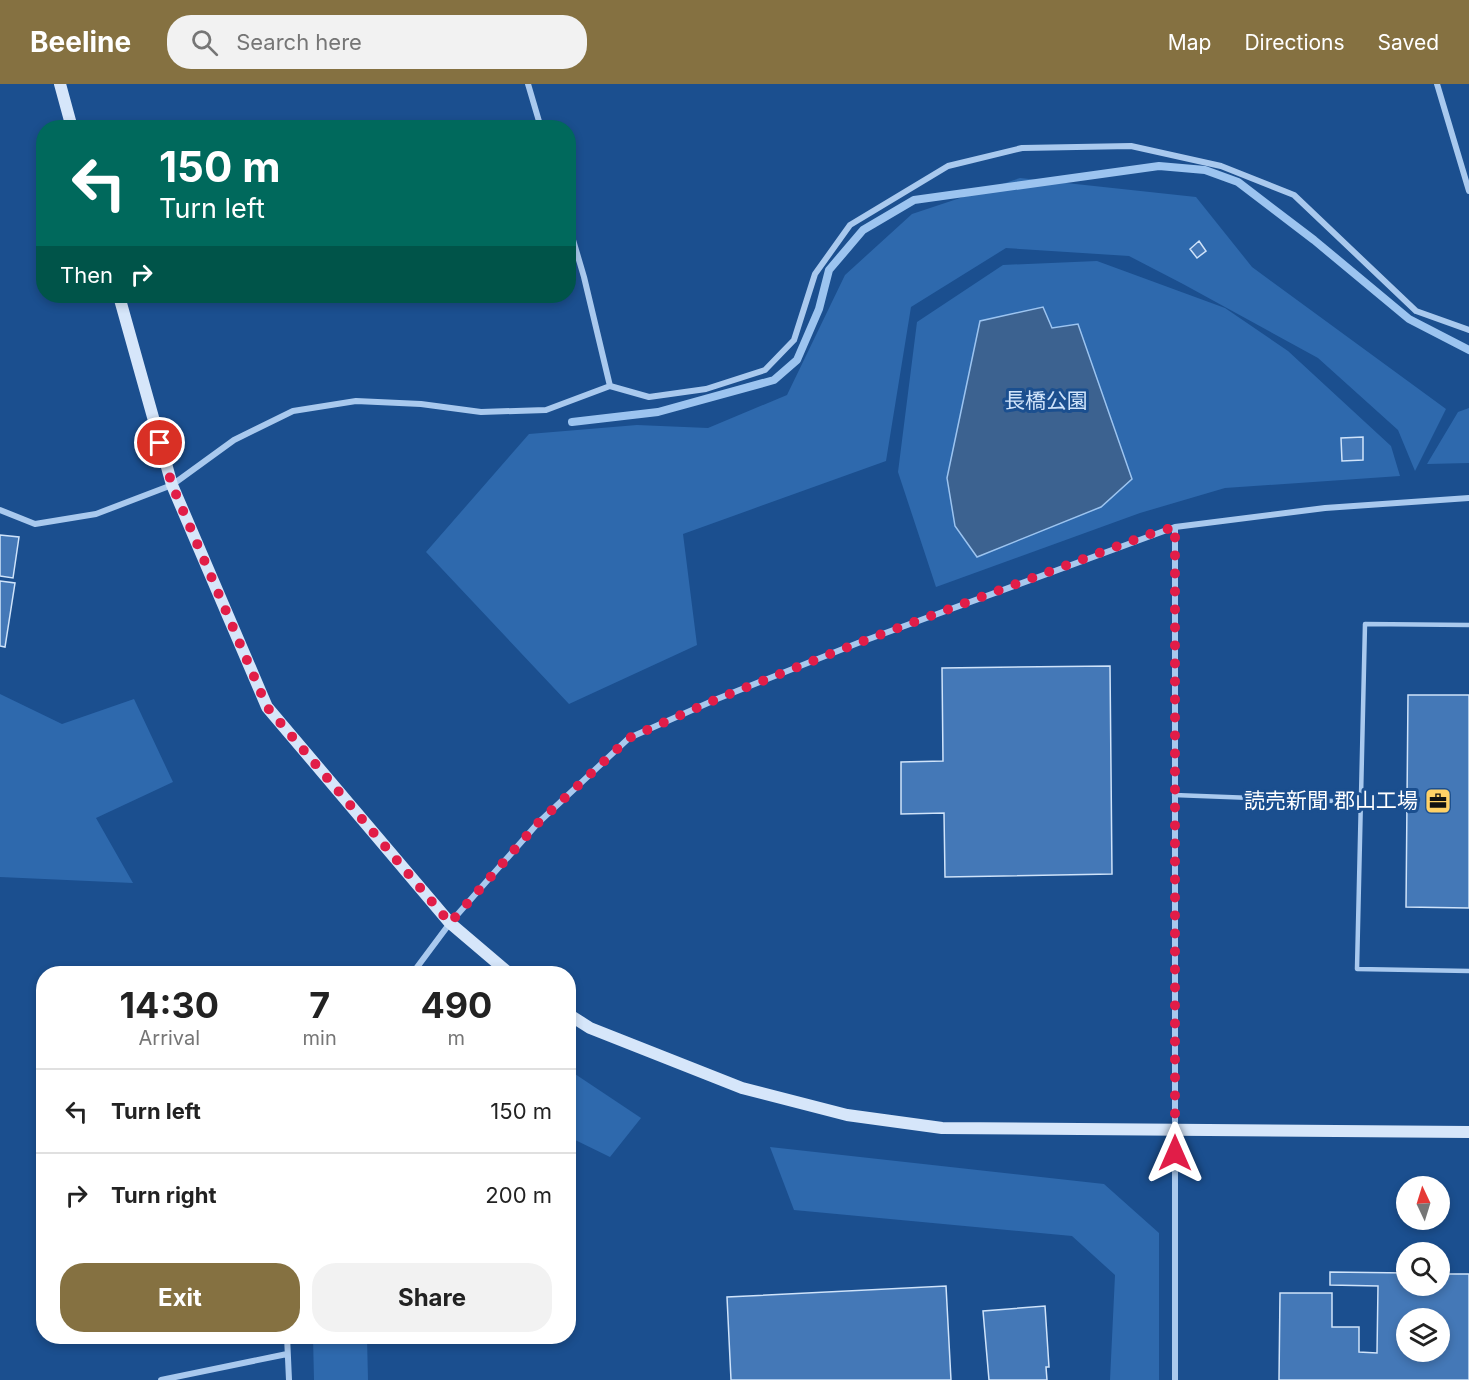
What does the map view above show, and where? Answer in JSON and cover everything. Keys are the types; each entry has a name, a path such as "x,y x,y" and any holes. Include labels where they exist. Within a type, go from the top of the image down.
{"street":[{"path":"60,84 70,120"},
{"path":"528,84 539,120"},
{"path":"1437,84 1469,191"},
{"path":"0,510 34,524 96,514 172,485 234,440 293,411 356,401 421,404 481,412 546,411 610,386 649,397 706,389 765,370 794,340 815,274 850,225 948,166 1022,148 1131,146 1221,166 1273,186 1294,195 1416,310 1469,330"},
{"path":"576,250 610,386"},
{"path":"121,303 172,485 267,707 450,923 501,966"},
{"path":"418,966 450,923 538,823 629,738 717,699 858,643 1153,533 1175,527 1325,508 1469,498"},
{"path":"1175,527 1175,1380"},
{"path":"576,1019 590,1028 742,1088 847,1115 942,1128 1469,1132"},
{"path":"287,1344 289,1380"},
{"path":"161,1380 287,1354"}],"lane":[{"path":"1469,625 1365,624 1357,969 1469,971"},
{"path":"1174,795 1361,802"}],"green space":[{"path":"1020,178 1196,197 1252,267 1446,409 1415,471 1398,430 1318,358 1183,284 1129,256 1006,248 911,307 886,461 683,534 697,645 569,704 426,552 529,434 637,425 708,428 787,395 845,275 912,214"},
{"name":"長橋公園","path":"1097,261 1225,308 1288,351 1391,446 1400,476 1225,488 1140,513 936,587 898,472 917,322 1003,265"},
{"path":"1469,408 1469,463 1427,464 1458,412"},
{"path":"0,694 62,724 134,699 173,782 96,818 133,883 0,877"},
{"path":"576,1075 641,1118 610,1157 576,1140"},
{"path":"770,1147 1104,1184 1159,1233 1159,1380 1110,1380 1115,1275 1072,1236 794,1210"},
{"path":"313,1344 367,1344 368,1380 314,1380"}],"shaded area":[{"path":"1043,307 1052,328 1078,324 1132,479 1101,507 977,557 955,526 947,478 980,321"}],"building":[{"path":"1199,241 1206,251 1197,258 1190,249"},
{"path":"1363,437 1363,460 1342,461 1341,438"},
{"path":"0,535 19,537 13,578 0,576"},
{"path":"0,581 15,583 5,647 0,646"},
{"path":"1110,666 1112,874 945,877 944,813 901,814 901,762 943,761 942,668"},
{"name":"読売新聞 郡山工場","path":"1408,695 1469,695 1469,908 1406,907"},
{"path":"1330,1272 1396,1273 1396,1296 1450,1296 1450,1274 1469,1274 1469,1380 1279,1380 1280,1293 1332,1293 1332,1327 1359,1327 1359,1352 1377,1353 1378,1286 1330,1285"},
{"path":"946,1286 951,1380 731,1380 727,1297"},
{"path":"1045,1306 1049,1367 1046,1367 1047,1380 989,1380 983,1311"}],"waterway":[{"path":"572,422 658,412 774,380 797,360 819,309 829,270 863,230 914,200 1159,166 1205,170 1238,182 1314,240 1409,319 1469,350"}],"place":[{"name":"読売新聞 郡山工場","path":"1438,801"}],"route":[{"path":"160,443 172,485 267,707 450,923 538,823 629,738 717,699 858,643 1153,533 1175,527 1175,1153"}]}
